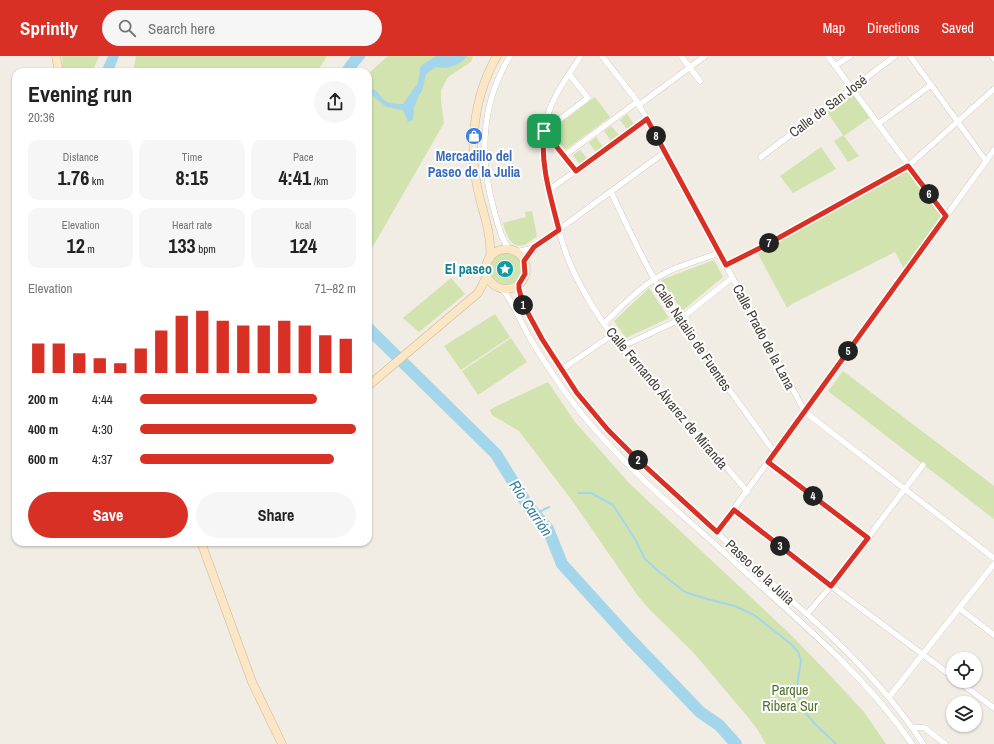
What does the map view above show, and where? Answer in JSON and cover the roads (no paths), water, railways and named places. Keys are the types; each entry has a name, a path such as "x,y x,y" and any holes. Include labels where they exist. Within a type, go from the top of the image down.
{"street":[{"path":"56,56 58,68"},
{"path":"490,258 490,239 474,165 474,138 476,116 480,98 485,81 497,56"},
{"path":"510,56 495,85 488,109 484,155 486,180 504,242 524,261"},
{"name":"Calle Fernando Álvarez de Miranda","path":"581,56 569,74 548,114 543,143 549,190 559,230 571,266 586,296 621,347 747,492"},
{"name":"Calle Prado de la Lana","path":"602,56 638,103 804,412 994,558"},
{"path":"681,56 700,81"},
{"path":"564,156 705,56"},
{"path":"828,56 946,216"},
{"path":"836,66 850,56"},
{"name":"Calle de San José","path":"761,157 895,56"},
{"path":"910,56 986,161"},
{"path":"569,74 588,98 544,131 576,171"},
{"path":"878,124 931,85"},
{"path":"726,265 908,166 994,89"},
{"path":"549,190 647,119"},
{"path":"717,532 994,150"},
{"path":"534,247 513,251 500,250 495,252 486,264 489,281 494,286 502,289 511,289 519,284 525,274 524,261 534,247 665,152"},
{"name":"Calle Natalio de Fuentes","path":"611,192 654,280 679,320 775,453"},
{"path":"490,239 500,250"},
{"path":"604,323 630,299 654,280 669,272 719,253"},
{"path":"478,293 487,276"},
{"path":"621,347 679,320 732,278"},
{"name":"Paseo de la Julia","path":"519,284 523,304 542,339 562,370 594,414 608,430 645,467 808,614 853,658 889,697 923,744"},
{"path":"372,383 478,293 494,286"},
{"name":"Paseo de la Julia","path":"502,289 509,298 530,338 559,384 615,452 670,504 823,642 871,691 889,712 912,744"},
{"path":"562,370 612,335"},
{"path":"768,462 868,538"},
{"path":"808,614 923,465"},
{"path":"734,510 831,586 946,672"},
{"path":"204,546 252,682 282,744"},
{"path":"889,697 994,564"},
{"path":"959,608 994,635"},
{"path":"967,688 994,708"},
{"path":"912,728 925,728 945,744"}],"water":[{"path":"108,56 119,56 114,68 103,68"},
{"path":"351,56 366,56 356,68 342,68"},
{"path":"436,56 467,56 457,64 444,68 436,67 426,74 422,91 414,108 413,120 408,122 403,110 386,107 373,96 372,90 374,89 377,91 387,102 403,104 418,83 422,65"}],"waterway":[{"name":"Río Carrión","path":"372,332 496,454 528,506 548,529 562,564 630,639 700,712 719,725 736,744"},
{"path":"578,493 591,493 613,505 635,539 645,559 685,592 735,606 754,615 791,644 798,652 801,660 797,686 800,700 805,712 836,744"},
{"path":"535,514 549,507"}],"place":[{"name":"Mercadillo del Paseo de la Julia","path":"474,136"},
{"name":"El paseo","path":"505,269"}],"park label":[{"name":"Parque Ribera Sur","path":"790,698"}]}
